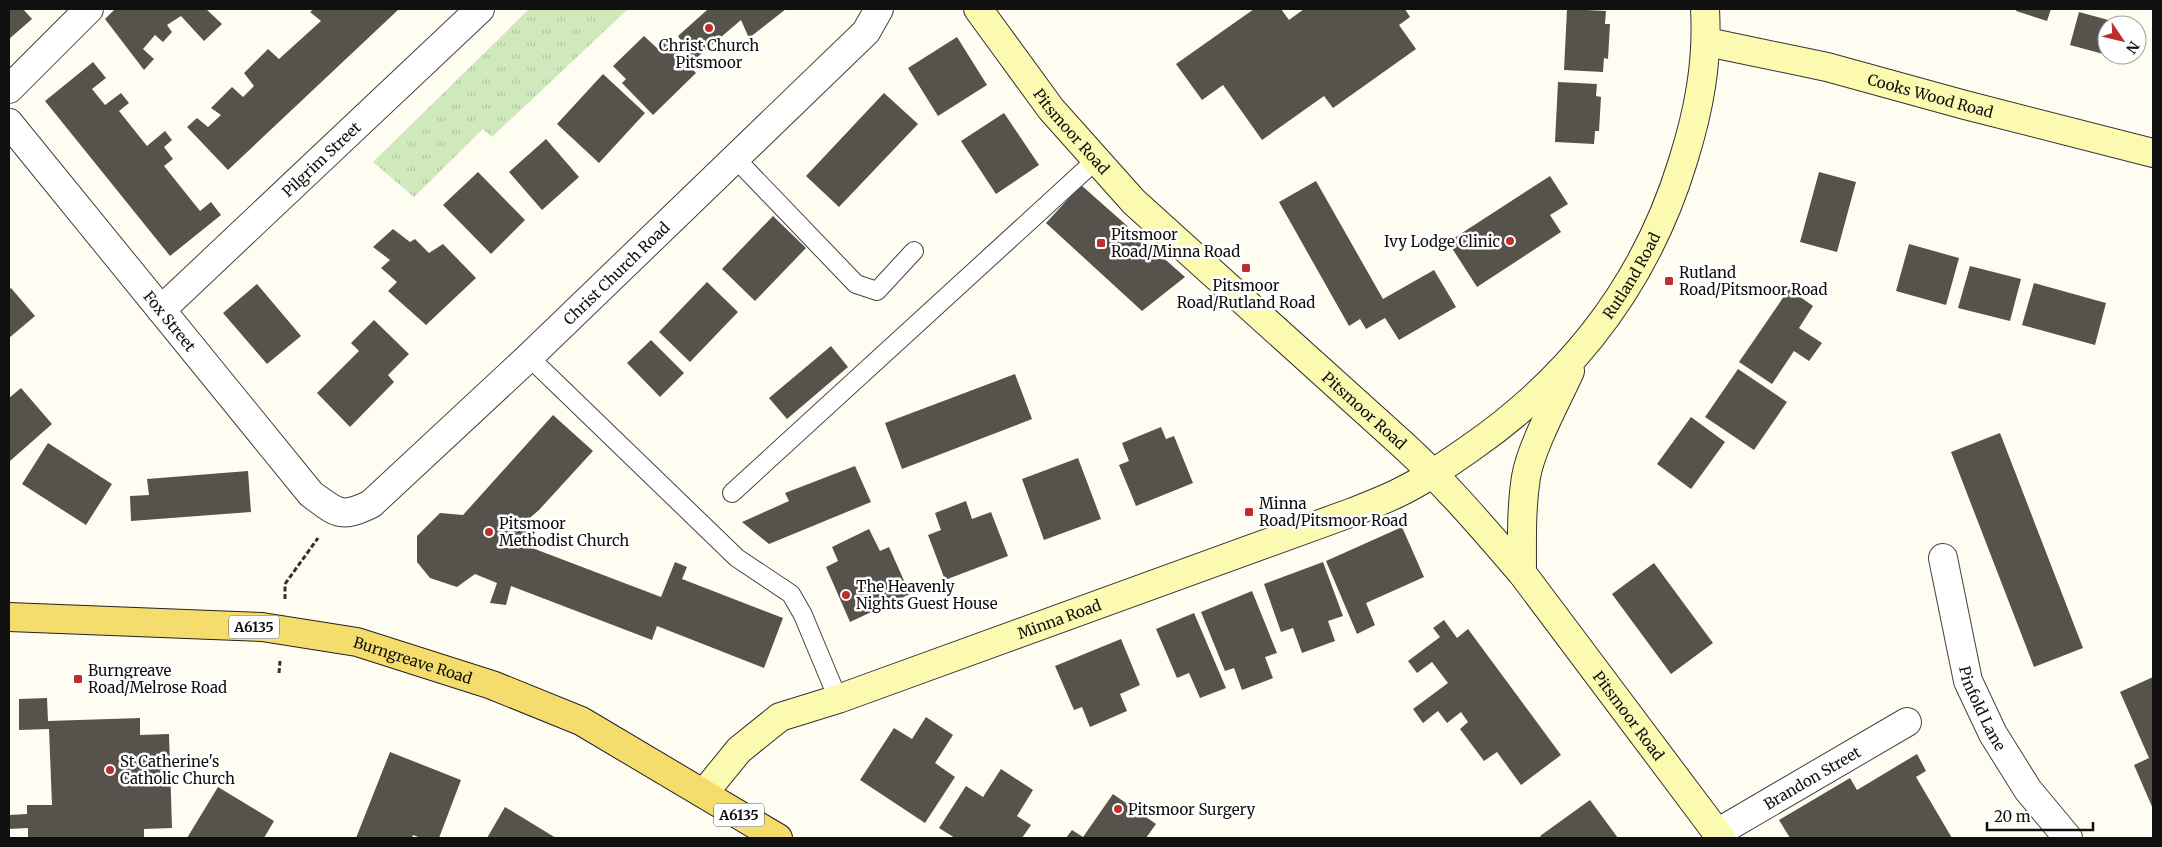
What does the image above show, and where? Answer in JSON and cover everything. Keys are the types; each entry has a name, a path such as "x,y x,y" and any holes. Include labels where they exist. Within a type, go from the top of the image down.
{"main road":[{"name":"Pitsmoor Road","path":"978,9 1051,109 1134,202 1244,299 1434,473 1522,573 1719,836"},
{"name":"Rutland Road","path":"1434,473 1496,431 1538,396 1578,354 1612,312 1638,268 1662,220 1677,181 1696,117 1707,42 1705,9"},
{"name":"Cooks Wood Road","path":"1707,42 1827,67 1965,105 2153,153"},
{"path":"1522,573 1522,532 1526,476 1536,447 1578,354"},
{"name":"Minna Road","path":"704,794 739,750 780,717 838,699 1353,512 1398,493 1434,473"},
{"name":"Burngreave Road","path":"9,617 262,627 357,642 492,685 581,721 778,838"}],"street":[{"path":"9,89 89,9"},
{"name":"Pilgrim Street","path":"161,310 480,9"},
{"name":"Christ Church Road","path":"338,512 354,513 371,504 529,357 866,32 880,9"},
{"name":"Fox Street","path":"9,123 312,494 338,512"},
{"name":"Pinfold Lane","path":"1943,558 1968,681 1993,734 2028,790 2068,838"},
{"name":"Brandon Street","path":"1719,836 1907,722"}],"lane":[{"path":"735,158 856,284 877,290 914,251"},
{"path":"732,493 1096,160"},
{"path":"529,357 737,558 791,594 838,699"}],"path":[{"path":"285,604 284,584 338,512"},
{"path":"279,673 280,659"}],"green space":[{"path":"529,9 628,9 492,137 483,129 414,197 373,162"}],"building":[{"path":"9,9 23,9 32,19 9,39"},
{"path":"115,9 206,9 222,24 204,41 181,16 167,25 172,32 163,42 155,35 143,49 154,59 144,70 105,19"},
{"path":"314,9 399,9 228,170 187,127 197,118 208,127 221,115 211,108 232,87 243,97 254,86 244,73 268,49 279,59 321,21 310,12"},
{"name":"Christ Church Pitsmoor","path":"706,9 786,9 749,38 741,20 694,60 678,36"},
{"path":"1254,9 1281,9 1289,20 1304,9 1405,9 1410,17 1399,25 1416,49 1333,108 1324,96 1262,140 1223,85 1202,100 1176,64"},
{"path":"1567,9 1606,11 1605,24 1610,24 1608,59 1604,58 1603,72 1564,70"},
{"path":"2017,9 2051,9 2047,21 2016,11"},
{"path":"2079,12 2097,17 2097,52 2070,45"},
{"path":"644,36 657,48 664,40 696,73 653,115 622,83 626,79 613,66"},
{"path":"957,37 987,85 938,116 908,68"},
{"path":"93,62 106,78 92,89 105,105 121,93 129,103 119,111 147,146 165,131 172,140 164,147 173,159 164,166 200,211 211,202 221,215 170,256 45,101"},
{"path":"603,74 645,113 599,163 557,124"},
{"path":"1558,82 1597,84 1596,96 1601,97 1599,131 1595,131 1594,144 1555,142"},
{"path":"884,93 918,124 839,207 806,176"},
{"path":"1004,113 1039,165 996,194 961,141"},
{"path":"546,139 579,177 542,210 509,172"},
{"path":"478,172 525,220 491,254 443,205"},
{"path":"1819,172 1856,182 1837,252 1800,242"},
{"path":"1550,176 1568,204 1550,215 1561,232 1477,287 1448,242"},
{"path":"1316,181 1383,299 1434,270 1456,307 1399,340 1385,318 1366,329 1360,319 1349,326 1279,202"},
{"path":"1081,185 1185,277 1142,311 1046,223"},
{"path":"773,216 806,248 755,301 722,269"},
{"path":"393,229 410,242 415,239 429,253 443,244 476,278 426,325 388,291 397,282 381,268 390,260 373,247"},
{"path":"1909,244 1959,258 1946,305 1896,291"},
{"path":"1970,266 2021,279 2010,321 1958,308"},
{"path":"707,282 738,312 690,362 659,332"},
{"path":"2034,283 2106,303 2095,345 2022,325"},
{"path":"257,284 301,336 267,364 223,313"},
{"path":"11,288 35,316 9,338 9,290"},
{"path":"1789,289 1813,306 1799,328 1822,343 1809,361 1794,351 1772,384 1739,362"},
{"path":"374,320 409,354 388,375 394,382 350,427 317,393 359,351 351,343"},
{"path":"651,340 684,373 660,397 627,363"},
{"path":"831,346 848,367 787,419 769,398"},
{"path":"1738,369 1787,402 1754,450 1705,417"},
{"path":"1015,374 1032,419 902,469 885,423"},
{"path":"21,388 52,424 10,461 9,398"},
{"path":"553,415 593,451 539,510 525,522 535,532 527,546 661,597 675,562 687,567 682,579 783,618 764,668 657,626 652,640 511,586 506,605 490,603 497,583 475,574 457,587 430,578 417,562 417,536 440,513 463,515"},
{"path":"1691,417 1725,442 1691,489 1657,464"},
{"path":"1161,427 1166,439 1174,436 1193,483 1136,506 1119,465 1129,461 1122,443"},
{"path":"2000,433 2083,648 2034,667 1951,452"},
{"path":"48,443 112,484 86,525 22,484"},
{"path":"1078,458 1101,519 1044,540 1022,479"},
{"path":"855,466 871,502 769,544 742,522 789,501 785,493"},
{"path":"248,471 251,512 131,521 130,496 149,495 147,479"},
{"path":"966,501 972,519 991,512 1008,556 945,580 928,535 941,530 935,513"},
{"path":"1402,527 1424,577 1366,603 1375,625 1357,634 1326,561"},
{"path":"869,529 880,551 889,547 910,594 850,622 826,567 838,561 832,547"},
{"path":"1323,562 1343,616 1328,621 1335,641 1302,653 1293,628 1281,632 1264,584"},
{"path":"1654,563 1713,643 1671,674 1612,594"},
{"path":"1252,591 1277,653 1265,657 1273,678 1242,690 1234,668 1225,671 1201,612"},
{"path":"1194,613 1226,688 1200,698 1189,673 1177,678 1156,629"},
{"path":"1444,620 1457,638 1468,629 1561,755 1521,785 1497,752 1484,761 1460,729 1468,722 1461,712 1447,723 1438,711 1423,723 1413,709 1448,683 1432,662 1417,673 1408,661 1440,637 1433,628"},
{"path":"1121,639 1140,685 1120,694 1127,711 1090,727 1082,707 1074,710 1055,666"},
{"path":"2153,677 2153,809 2134,765 2149,758 2120,692"},
{"name":"St Catherine's Catholic Church","path":"47,698 48,721 140,718 140,735 169,734 172,828 144,829 144,838 28,838 28,828 9,829 9,815 27,814 27,805 52,805 49,729 19,730 19,699"},
{"path":"926,717 953,735 935,763 955,777 925,823 860,780 894,728 912,739"},
{"path":"390,752 461,780 439,838 421,838 413,835 412,838 356,838"},
{"path":"1917,754 1926,771 1916,777 1952,838 1790,838 1779,820 1850,778 1857,790"},
{"path":"1001,769 1033,790 1017,816 1031,825 1022,838 955,838 939,828 966,786 983,797"},
{"path":"218,787 274,821 264,838 187,838"},
{"name":"Pitsmoor Surgery","path":"1113,794 1156,824 1146,838 1066,838 1072,830 1083,837"},
{"path":"1590,800 1618,838 1542,838 1540,836"},
{"path":"505,807 556,838 487,838"}],"place":[{"name":"Christ Church Pitsmoor","path":"709,28"},
{"name":"Ivy Lodge Clinic","path":"1510,241"},
{"name":"Pitsmoor Road/Minna Road","path":"1101,243"},
{"name":"Pitsmoor Road/Rutland Road","path":"1246,268"},
{"name":"Rutland Road/Pitsmoor Road","path":"1669,281"},
{"name":"Minna Road/Pitsmoor Road","path":"1249,512"},
{"name":"Pitsmoor Methodist Church","path":"489,532"},
{"name":"The Heavenly Nights Guest House","path":"846,595"},
{"name":"Burngreave Road/Melrose Road","path":"78,679"},
{"name":"St Catherine's Catholic Church","path":"110,770"},
{"name":"Pitsmoor Surgery","path":"1118,809"}]}
